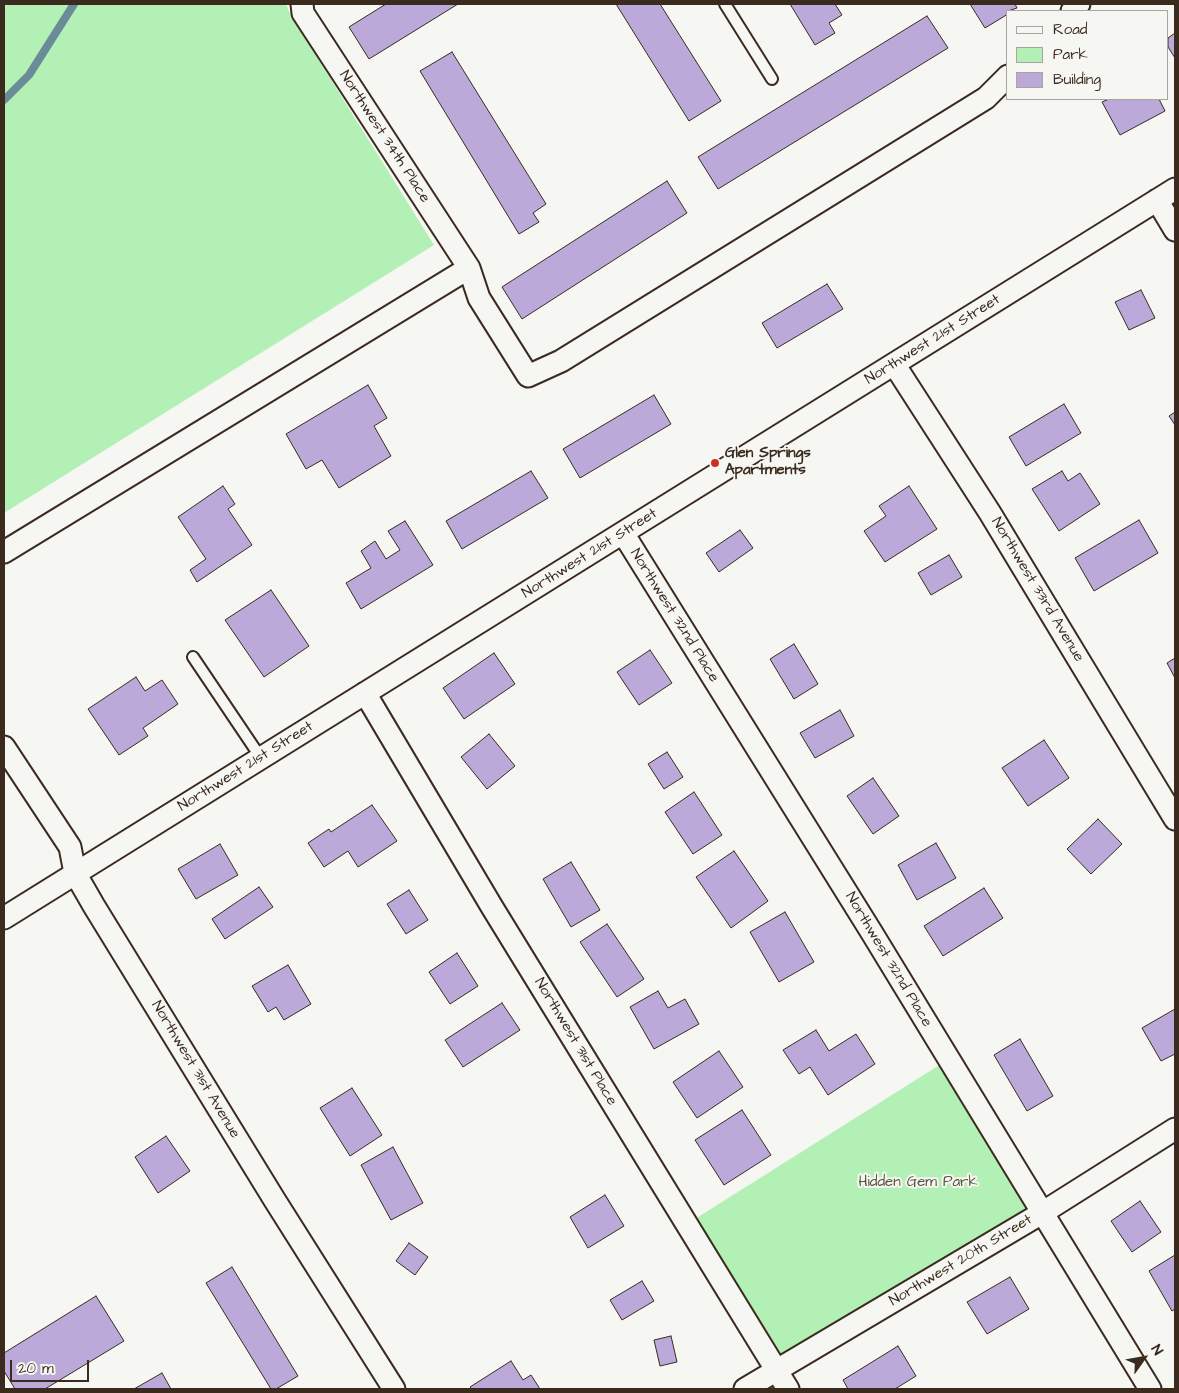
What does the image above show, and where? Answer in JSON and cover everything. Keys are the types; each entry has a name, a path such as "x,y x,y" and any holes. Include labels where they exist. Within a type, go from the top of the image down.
{"street":[{"name":"Northwest 34th Place","path":"302,4 303,13 469,268 478,298 528,376 560,361 986,98 1006,78"},
{"name":"Northwest 21st Street","path":"4,918 1175,189"},
{"path":"1157,200 1175,230"},
{"path":"4,552 469,268"},
{"name":"Northwest 33rd Avenue","path":"894,364 990,513 1175,819"},
{"name":"Northwest 32nd Place","path":"623,533 872,933 1150,1389"},
{"name":"Northwest 31st Place","path":"366,693 487,899 788,1389"},
{"name":"Northwest 31st Avenue","path":"4,747 70,847 75,874 274,1199 394,1389"},
{"name":"Northwest 20th Street","path":"745,1389 1042,1213 1175,1129"}],"lane":[{"path":"725,4 772,79"},
{"path":"193,657 261,758"}],"green space":[{"path":"4,4 286,4 290,14 434,245 4,513"},
{"name":"Hidden Gem Park","path":"949,1059 1042,1213 776,1370 687,1224"}],"building":[{"path":"386,4 458,4 369,59 349,27"},
{"path":"616,4 660,4 721,101 689,121"},
{"path":"790,4 835,4 842,15 829,23 835,33 815,45"},
{"path":"970,4 1015,4 1017,8 1006,10 1006,15 985,28"},
{"path":"927,16 948,48 718,189 698,157"},
{"path":"1175,33 1175,58 1169,49 1169,37"},
{"path":"452,52 546,204 533,213 539,222 519,234 420,71"},
{"path":"1107,100 1160,100 1165,111 1120,135 1102,102"},
{"path":"667,181 687,213 522,319 502,287"},
{"path":"827,284 843,309 777,348 762,323"},
{"path":"1141,290 1155,318 1129,330 1115,302"},
{"path":"368,385 387,418 374,426 391,456 339,488 322,460 306,469 286,434"},
{"path":"654,395 671,424 580,478 563,449"},
{"path":"1064,404 1081,433 1026,466 1009,437"},
{"path":"1175,412 1175,425 1169,416"},
{"path":"531,471 548,498 462,549 446,521"},
{"path":"1062,471 1068,481 1080,473 1100,504 1059,531 1032,489"},
{"path":"223,486 235,504 228,509 252,545 197,582 190,570 206,559 178,517"},
{"path":"909,486 937,529 885,562 864,531 886,516 879,506"},
{"path":"1139,520 1158,553 1094,591 1075,558"},
{"path":"405,521 433,565 361,609 346,583 371,568 361,551 375,541 386,559 400,550 388,531"},
{"path":"740,530 753,548 719,572 706,553"},
{"path":"949,555 962,577 931,595 918,573"},
{"path":"271,590 309,646 264,677 225,620"},
{"path":"794,644 818,684 794,699 770,659"},
{"path":"650,650 672,683 639,705 617,672"},
{"path":"494,653 515,684 464,719 443,688"},
{"path":"1175,658 1175,678 1167,663"},
{"path":"136,677 145,691 162,680 178,704 143,728 148,736 119,755 88,709"},
{"path":"840,710 854,736 815,758 800,733"},
{"path":"489,734 515,766 487,789 461,757"},
{"path":"1044,740 1069,778 1028,806 1002,768"},
{"path":"667,752 683,777 664,789 648,764"},
{"path":"873,778 899,816 873,834 847,796"},
{"path":"694,792 722,835 693,854 665,812"},
{"path":"372,805 397,841 358,867 348,851 324,867 308,843 329,829 331,832"},
{"path":"1098,819 1122,844 1091,874 1067,849"},
{"path":"936,843 956,878 917,900 898,865"},
{"path":"220,844 238,875 196,899 178,869"},
{"path":"734,851 768,901 731,928 696,877"},
{"path":"571,862 600,910 571,927 543,879"},
{"path":"259,887 273,907 225,939 212,919"},
{"path":"984,888 1003,918 943,956 924,926"},
{"path":"409,890 428,920 406,934 387,904"},
{"path":"785,912 814,962 779,982 750,932"},
{"path":"607,924 644,979 617,997 580,942"},
{"path":"457,953 478,986 450,1004 429,972"},
{"path":"288,965 311,1004 284,1020 276,1007 268,1012 252,986"},
{"path":"658,991 668,1008 685,999 699,1024 654,1049 630,1007"},
{"path":"502,1003 520,1030 463,1067 445,1040"},
{"path":"1175,1009 1175,1054 1161,1061 1142,1028"},
{"path":"816,1030 829,1051 856,1034 875,1064 828,1095 810,1067 799,1074 783,1050"},
{"path":"1020,1039 1053,1096 1027,1111 994,1055"},
{"path":"719,1051 743,1087 697,1118 673,1082"},
{"path":"352,1088 382,1135 350,1156 320,1108"},
{"path":"742,1110 771,1155 724,1185 695,1140"},
{"path":"166,1136 190,1171 158,1193 135,1157"},
{"path":"393,1147 423,1203 391,1220 361,1165"},
{"path":"605,1195 624,1226 588,1248 570,1217"},
{"path":"1140,1201 1161,1232 1132,1252 1111,1221"},
{"path":"409,1243 428,1257 415,1275 396,1261"},
{"path":"1175,1255 1175,1309 1172,1311 1149,1271"},
{"path":"232,1267 298,1376 276,1389 271,1389 206,1283"},
{"path":"1010,1277 1029,1309 987,1334 967,1302"},
{"path":"642,1281 654,1301 622,1320 610,1300"},
{"path":"96,1296 124,1341 45,1389 15,1389 4,1371 4,1353"},
{"path":"671,1336 677,1362 660,1366 654,1340"},
{"path":"898,1346 916,1376 895,1389 848,1389 843,1380"},
{"path":"511,1361 523,1380 531,1375 540,1389 472,1389 470,1387"},
{"path":"162,1373 171,1389 134,1389"}],"waterway":[{"path":"4,100 29,75 74,4"}],"place":[{"name":"Glen Springs Apartments","path":"715,463"}]}
